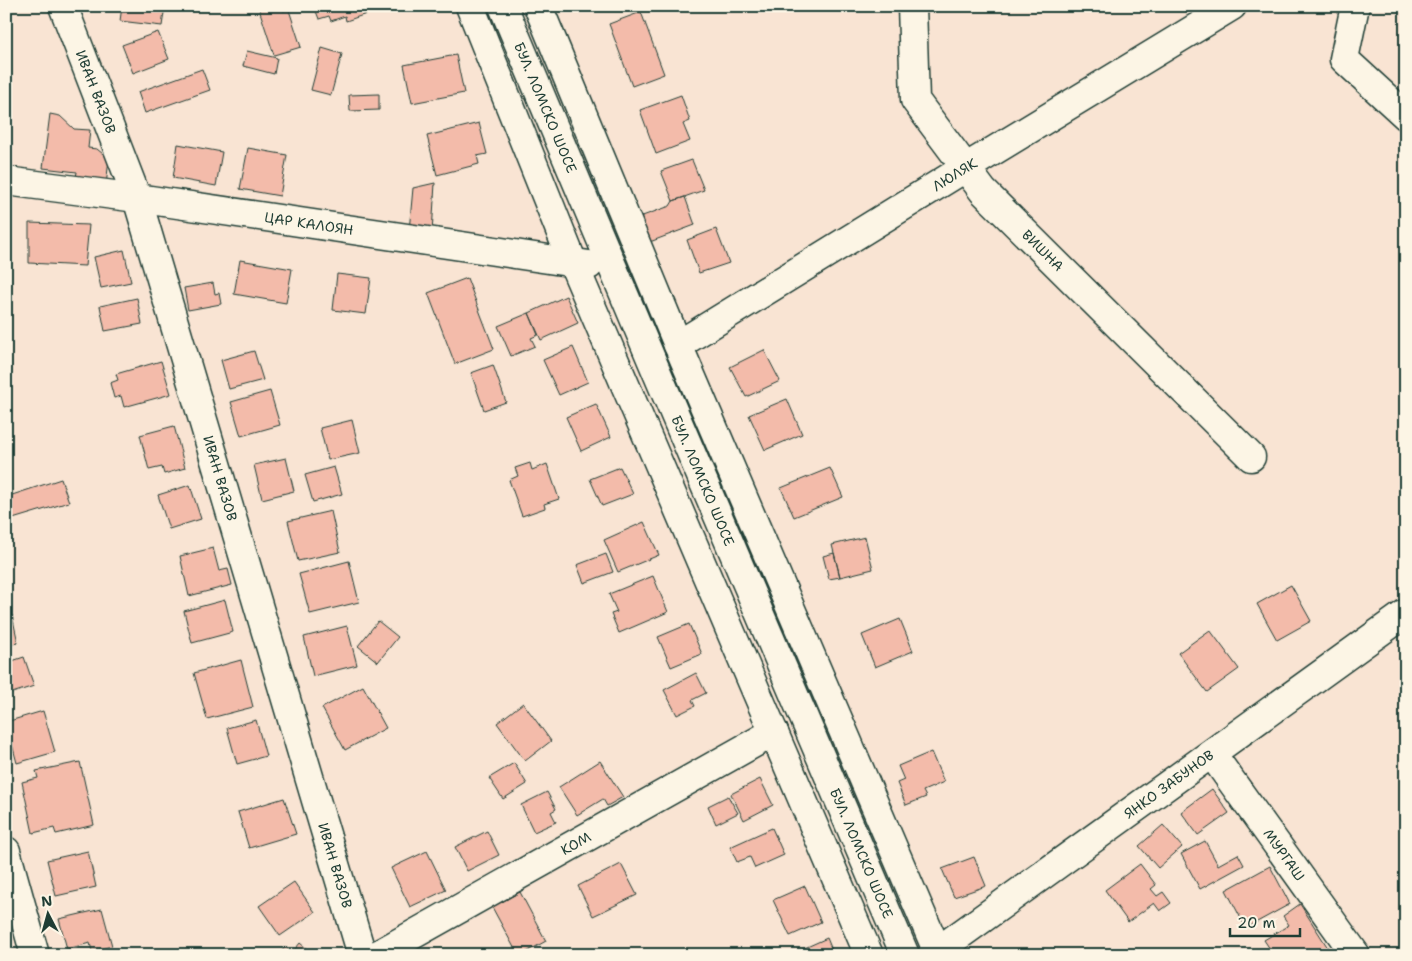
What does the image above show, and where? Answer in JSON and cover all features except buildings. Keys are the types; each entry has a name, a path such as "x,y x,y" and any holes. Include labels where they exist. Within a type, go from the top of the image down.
{"street":[{"name":"ИВАН ВАЗОВ","path":"63,6 137,198 362,955"},
{"path":"470,6 573,263 869,955"},
{"name":"БУЛ. ЛОМСКО ШОСЕ","path":"503,6 905,955"},
{"path":"538,6 678,345 936,954"},
{"name":"ВИШНА","path":"912,6 915,100 965,168 983,191 1251,457"},
{"name":"ЛЮЛЯК","path":"678,345 1232,6"},
{"path":"1355,6 1344,59 1406,116"},
{"name":"ЦАР КАЛОЯН","path":"6,181 137,198 613,268"},
{"path":"596,229 625,217"},
{"name":"ЯНКО ЗАБУНОВ","path":"936,954 1405,614"},
{"name":"КОМ","path":"377,955 774,732"},
{"name":"МУРГАШ","path":"1212,754 1356,955"},
{"path":"6,851 12,895 35,955"}]}
